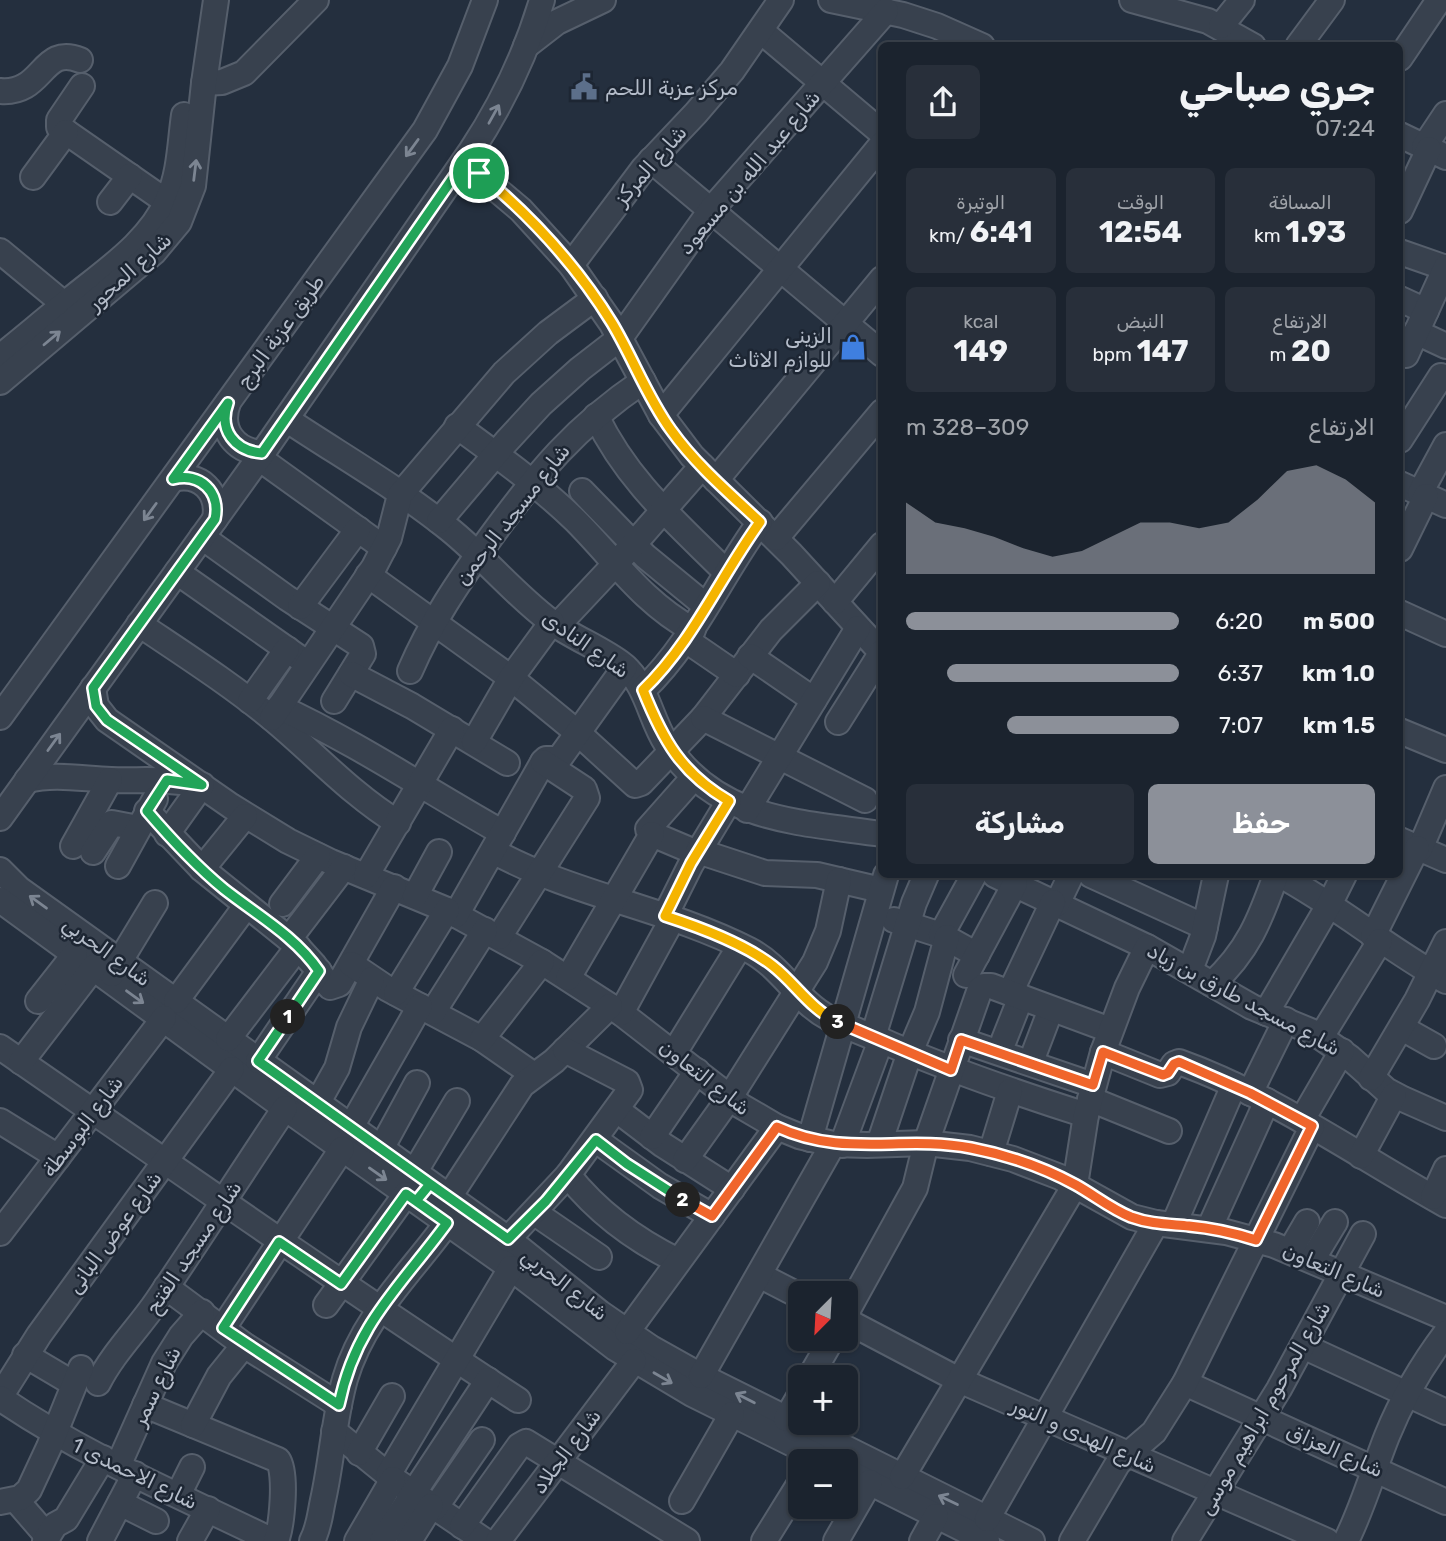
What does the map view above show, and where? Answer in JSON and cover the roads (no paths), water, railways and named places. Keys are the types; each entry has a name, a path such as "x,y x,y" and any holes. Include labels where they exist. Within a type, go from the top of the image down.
{"street":[{"name":"شارع المحور","path":"0,382 103,284 148,231 167,202 177,168 201,0"},
{"name":"شارع المحور","path":"0,357 64,304 103,284 160,247 175,229 186,208 195,170 216,0"},
{"path":"204,83 227,81 248,70 316,0"},
{"name":"طريق عزبة البرج","path":"0,717 425,130 460,66 485,0"},
{"path":"0,818 261,456 464,162 498,106 526,47 542,0"},
{"path":"526,47 557,22 603,0"},
{"name":"شارع المركز","path":"571,265 651,160 709,99 781,0"},
{"path":"831,0 886,11 937,26 970,42"},
{"path":"1132,0 1163,4 1221,26 1247,42"},
{"path":"1221,26 1242,0"},
{"path":"1301,42 1332,0"},
{"path":"1403,54 1439,0"},
{"name":"شارع عبد الله بن مسعود","path":"439,521 495,454 554,392 620,338 711,211 886,11"},
{"path":"761,31 878,130"},
{"path":"0,91 24,88 54,59 67,56 80,60"},
{"path":"82,86 59,120 59,127 167,202"},
{"path":"1403,206 1433,151 1446,114"},
{"path":"33,177 66,132"},
{"path":"1403,136 1433,151"},
{"path":"661,415 878,149"},
{"path":"651,160 878,351"},
{"path":"464,162 521,210 571,265 620,338 661,415 681,443 768,530 878,648"},
{"path":"110,202 130,176"},
{"path":"0,251 64,304"},
{"path":"1403,254 1444,277 1403,354 1444,378 1408,410 1403,429"},
{"path":"474,742 512,678 554,624 615,564 663,510 709,473 845,324 878,284"},
{"path":"276,713 384,548 396,517 400,495 457,426 518,359 595,298"},
{"path":"1403,302 1446,346"},
{"name":"شارع مسجد الرحمن","path":"410,671 433,622 449,596 531,482 596,416 643,381"},
{"path":"228,403 225,418 231,438 247,451 261,456 384,548"},
{"path":"596,416 623,465 663,510 726,572"},
{"path":"643,690 690,635 726,572 878,416"},
{"name":"شارع النادى","path":"286,419 439,521 554,624 625,667 643,690 671,751 694,776 738,805 780,820 878,833"},
{"path":"457,426 531,482 576,521 654,605 690,635 744,666 814,700"},
{"path":"1403,542 1446,445"},
{"path":"173,479 193,478 213,494 216,504 208,528"},
{"path":"582,491 633,545 706,607"},
{"path":"208,528 300,607 359,644 363,654 334,701"},
{"path":"300,607 358,529"},
{"path":"835,602 878,550"},
{"path":"177,572 308,664"},
{"path":"368,575 512,678 635,785 641,783 704,718 782,618 818,583"},
{"path":"1403,614 1445,630"},
{"path":"139,624 250,701 365,751 419,786 540,873 669,917 740,946 771,964 812,1007 843,1024 951,1070 1010,1091 1090,1100"},
{"path":"326,1305 423,1190 518,1089 615,1009 669,917 697,852 778,758 858,628"},
{"path":"250,701 287,649"},
{"path":"838,722 878,658"},
{"path":"396,993 498,842 543,762 559,759 625,667"},
{"path":"351,674 508,763"},
{"name":"شارع التعاون","path":"93,688 96,706 107,720 245,816 318,856 404,891 492,933 542,962 615,1009 752,1114 777,1127 828,1143 926,1143 991,1153 1037,1167 1075,1185 1120,1212 1165,1224 1209,1228 1256,1240 1301,1256 1444,1317"},
{"path":"276,713 356,794 398,822"},
{"path":"704,718 865,800"},
{"path":"228,1039 294,943 398,822 452,729"},
{"path":"1403,732 1446,751"},
{"path":"223,1328 427,1009 540,873 587,798 584,789 543,762"},
{"name":"شارع التعاون","path":"27,780 52,776 167,780 202,785"},
{"path":"694,776 648,826 652,835 765,873 803,873 839,880 884,882 843,1024 828,1143"},
{"path":"110,780 83,849 110,824 142,820 167,834 202,869 294,943 328,985 335,987 404,891 439,852"},
{"path":"118,866 167,780"},
{"path":"167,834 202,785"},
{"path":"1403,869 1412,846 1446,788"},
{"path":"202,869 245,816"},
{"path":"568,978 652,835"},
{"path":"1412,846 1446,860"},
{"path":"282,904 318,856"},
{"name":"شارع الحربي","path":"0,870 100,965"},
{"path":"701,1376 759,1275 828,1143 877,1038 925,878"},
{"path":"879,1144 910,1052 927,1012 944,936 973,878"},
{"path":"873,918 909,924 944,936 972,965 1001,878"},
{"name":"شارع مسجد طارق بن زياد","path":"1003,878 1147,947 1212,984 1321,1037 1342,1051 1394,1095 1444,1111"},
{"path":"1004,1040 1015,995 1055,903 1069,878"},
{"path":"1085,916 1096,878"},
{"path":"1098,878 1205,927"},
{"path":"1190,970 1205,927 1215,878"},
{"path":"1212,984 1233,963 1251,938 1277,878"},
{"path":"1283,878 1439,977"},
{"path":"1209,1228 1276,1017 1342,878"},
{"path":"1321,1037 1376,939 1400,878"},
{"path":"685,1160 730,1097 815,962 824,941 839,880"},
{"path":"1119,933 1136,896"},
{"name":"شارع الحربي","path":"0,900 170,1010 228,1039 317,1104 346,1138 381,1149 423,1190 447,1223 634,1361 678,1387 798,1449"},
{"path":"21,1062 100,965 155,903"},
{"name":"شارع البوسطة","path":"0,1233 8,1207 58,1157 246,906"},
{"path":"1371,1078 1402,1028 1439,977 1446,942"},
{"path":"674,1053 740,946"},
{"path":"902,1477 1075,1185 1090,1100 1107,1041 1147,947"},
{"path":"482,1039 542,962"},
{"path":"351,964 396,993 482,1039 534,1074"},
{"path":"38,1001 100,965"},
{"path":"258,1061 319,971"},
{"path":"317,1104 337,1068 347,1032 372,979"},
{"path":"858,1293 919,1177 926,1143 961,1040 980,989 988,986 1051,1009 1163,1075 1179,1062 1250,1093 1307,1123 1439,1201 1446,1169"},
{"path":"1035,1051 1051,1009"},
{"name":"شارع الحربي","path":"170,1010 232,1069 285,1108 346,1138 423,1190 508,1239 627,1332 701,1376 902,1477 987,1530"},
{"path":"1402,1028 1434,1046"},
{"path":"961,1040 1090,1100 1169,1131"},
{"path":"0,1047 224,1200 279,1242 518,1400"},
{"path":"508,1239 568,1175 630,1090 627,1082 565,1050"},
{"path":"1072,1541 1114,1468 1154,1432 1185,1383 1256,1240 1342,1051"},
{"name":"شارع عوض البانى","path":"0,1397 25,1355 232,1069"},
{"path":"652,1137 697,1071"},
{"path":"381,1149 416,1083"},
{"path":"991,1153 1010,1091"},
{"path":"987,1530 1045,1418 1250,1093"},
{"path":"1361,1156 1394,1095"},
{"path":"423,1190 457,1101"},
{"name":"شارع مسجد الفتح","path":"8,1501 23,1496 29,1490 84,1379 111,1361 166,1287 285,1108"},
{"path":"617,1110 685,1160 732,1189"},
{"path":"0,1121 58,1157"},
{"path":"627,1332 777,1127"},
{"path":"596,1140 660,1186 712,1216"},
{"path":"568,1175 593,1204 612,1220 644,1243 678,1261"},
{"path":"535,1213 594,1254 612,1220"},
{"path":"1301,1256 1307,1222"},
{"path":"1301,1256 1335,1222"},
{"path":"312,1541 319,1524 328,1479 339,1405 356,1350 379,1309 415,1267 447,1223"},
{"name":"شارع المرحوم ابراهيم موسى","path":"1185,1541 1303,1346 1363,1234"},
{"path":"412,1492 457,1360 511,1268"},
{"path":"759,1275 788,1290"},
{"path":"166,1287 244,1345 339,1405"},
{"name":"شارع سمر","path":"126,1470 145,1405 169,1354 202,1312"},
{"path":"1346,1541 1363,1503 1392,1422 1444,1317"},
{"name":"شارع الهدى و النور","path":"858,1324 959,1380 1327,1541"},
{"path":"193,1424 219,1377 244,1345"},
{"path":"1303,1346 1446,1412"},
{"path":"25,1355 84,1379"},
{"name":"شارع الجلاد","path":"498,1541 634,1361"},
{"path":"383,1537 488,1380"},
{"name":"شارع العزاق","path":"1185,1383 1446,1502"},
{"path":"359,1453 392,1396"},
{"name":"شارع الاحمدى 1","path":"0,1397 55,1433 208,1509 231,1532 275,1541"},
{"path":"145,1405 280,1462 283,1511 275,1541"},
{"path":"682,1501 732,1414"},
{"path":"334,1431 456,1530 485,1541"},
{"path":"412,1492 482,1440"},
{"path":"456,1530 521,1444 530,1443 687,1541"},
{"path":"178,1495 192,1467"},
{"path":"100,1541 127,1507 126,1470"},
{"path":"8,1501 47,1539 55,1525 126,1470"},
{"name":"شارع الحربي","path":"858,1476 936,1516 1021,1539"},
{"path":"836,1541 870,1482"},
{"path":"764,1541 788,1502"},
{"path":"127,1507 156,1521"},
{"path":"190,1541 208,1509"},
{"path":"922,1541 936,1516"}],"place":[{"name":"مركز عزبة اللحم","path":"584,87"},
{"name":"الزينى للوازم الاثاث","path":"853,347"}]}
